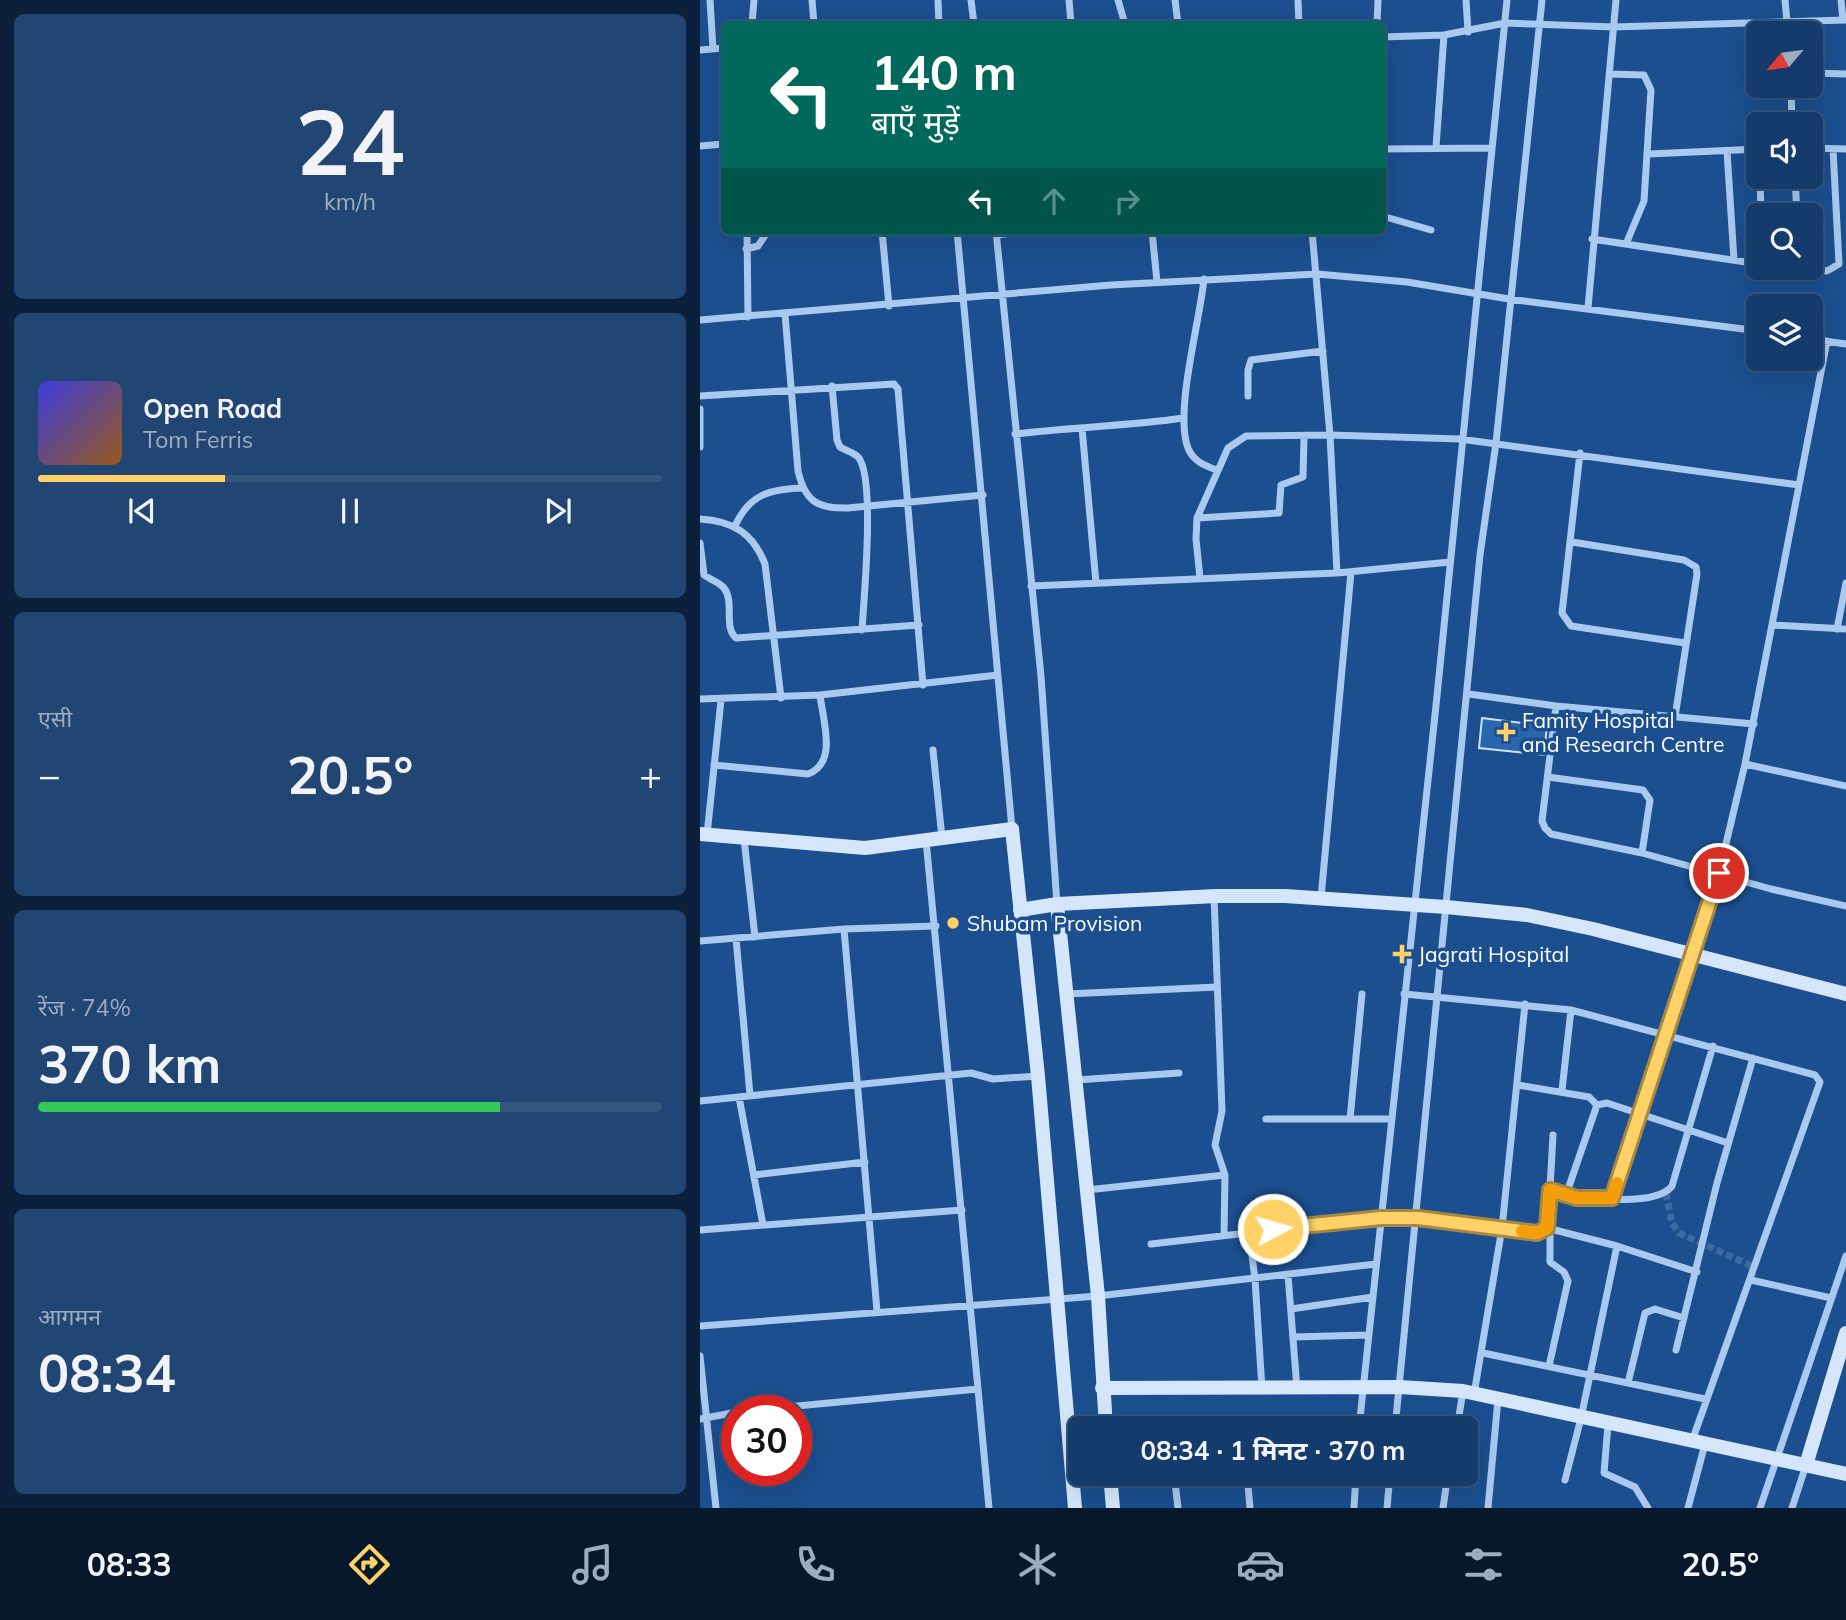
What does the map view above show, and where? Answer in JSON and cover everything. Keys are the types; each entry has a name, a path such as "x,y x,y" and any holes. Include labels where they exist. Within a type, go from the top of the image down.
{"street":[{"path":"710,0 713,49"},
{"path":"752,21 754,0"},
{"path":"812,0 814,21"},
{"path":"939,0 939,21"},
{"path":"971,0 974,21"},
{"path":"1069,0 1071,21"},
{"path":"1118,0 1124,21"},
{"path":"1175,0 1178,21"},
{"path":"1298,0 1299,21"},
{"path":"1377,21 1378,0"},
{"path":"1466,0 1468,32"},
{"path":"1360,1416 1413,904 1425,815 1475,291 1507,0"},
{"path":"1396,1416 1469,694 1480,555 1496,443 1542,0"},
{"path":"1588,308 1592,239 1616,0"},
{"path":"1785,0 1787,20"},
{"path":"1386,37 1444,35 1505,23 1614,27 1845,20 1842,0"},
{"path":"1436,147 1444,35"},
{"path":"700,50 721,48"},
{"path":"1824,73 1846,74"},
{"path":"1609,74 1638,74 1649,80 1649,154 1640,217 1626,244"},
{"path":"700,146 721,144"},
{"path":"1386,149 1490,148"},
{"path":"1823,149 1846,149"},
{"path":"1823,270 1835,269 1839,264 1842,249 1833,149"},
{"path":"1649,154 1746,150"},
{"path":"1727,151 1734,260"},
{"path":"1386,217 1431,230"},
{"path":"747,235 748,317"},
{"path":"746,249 758,246 765,235"},
{"path":"882,235 889,306"},
{"path":"957,235 1012,829 1038,1076 1075,1508"},
{"path":"997,235 1031,586 1057,904 1098,1297 1104,1416"},
{"path":"1152,235 1157,282"},
{"path":"1312,235 1331,435 1337,573"},
{"path":"1592,239 1746,262"},
{"path":"700,320 1157,282 1317,274 1475,291 1509,299 1746,329"},
{"path":"1204,279 1184,418 1187,447 1193,457 1217,470"},
{"path":"785,314 789,389 802,488 814,502 832,509 983,495"},
{"path":"1823,340 1846,344"},
{"path":"1612,1198 1719,873 1754,724 1827,341"},
{"path":"1248,396 1248,370 1251,360 1323,351"},
{"path":"700,396 888,382 898,389 923,685"},
{"path":"832,386 837,440 841,447 854,453 861,461 867,507 862,629"},
{"path":"700,409 700,447"},
{"path":"1016,434 1116,428 1184,418"},
{"path":"1082,428 1096,583"},
{"path":"1200,578 1196,539 1198,518 1228,448 1236,440 1246,436 1331,435 1461,439 1580,453 1799,485"},
{"path":"1198,518 1279,513 1281,485 1303,477 1304,436"},
{"path":"1580,453 1562,613 1565,621 1571,626 1685,643"},
{"path":"735,526 742,511 762,494 776,489 802,488"},
{"path":"700,519 718,520 735,526 748,534 758,546 765,564 781,698"},
{"path":"1572,542 1691,562 1698,575 1675,717"},
{"path":"700,543 704,575 718,583 727,593 732,636 740,639 919,625"},
{"path":"1031,586 1337,573 1450,562"},
{"path":"1321,899 1351,572"},
{"path":"1837,629 1846,583"},
{"path":"1773,625 1846,629"},
{"path":"700,699 820,695 998,675"},
{"path":"1469,694 1556,706 1754,724"},
{"path":"714,765 808,774 819,770 825,764 827,754 820,695"},
{"path":"721,700 704,835 865,848 1012,829"},
{"path":"1556,706 1542,821 1551,834 1642,853 1771,889 1846,906"},
{"path":"933,750 942,838"},
{"path":"1745,765 1846,786"},
{"path":"1548,777 1643,790 1650,800 1642,853"},
{"path":"744,839 755,937"},
{"path":"926,839 972,1305 989,1508"},
{"path":"1214,896 1223,1111 1215,1144 1225,1175 1224,1235"},
{"path":"1020,910 1057,904 1214,896 1413,904 1527,915 1846,994"},
{"path":"700,941 844,929 936,926"},
{"path":"844,929 877,1311"},
{"path":"736,938 750,1095"},
{"path":"1066,994 1217,987"},
{"path":"1404,994 1571,1010 1815,1075 1819,1088 1751,1280 1705,1399 1688,1508"},
{"path":"1350,1119 1362,995"},
{"path":"1461,1416 1483,1353 1502,1228 1525,1004"},
{"path":"1562,1090 1571,1010"},
{"path":"1550,1190 1591,1199 1656,1197 1666,1193 1672,1186 1713,1046"},
{"path":"1676,1350 1728,1143 1753,1058"},
{"path":"700,1101 971,1073 993,1079 1038,1076"},
{"path":"1076,1080 1179,1073"},
{"path":"1518,1085 1562,1090 1589,1097 1597,1105"},
{"path":"739,1097 763,1225"},
{"path":"1597,1105 1607,1103 1728,1143"},
{"path":"1566,1195 1597,1105"},
{"path":"1266,1119 1391,1119"},
{"path":"1549,1366 1568,1281 1564,1272 1550,1262 1548,1229 1553,1135"},
{"path":"754,1175 865,1162"},
{"path":"1087,1190 1225,1175"},
{"path":"700,1230 961,1210"},
{"path":"1151,1244 1381,1218 1418,1218 1537,1233 1548,1229 1617,1246 1697,1272"},
{"path":"1249,1232 1255,1279 1262,1389"},
{"path":"1565,1480 1581,1419 1617,1246"},
{"path":"1760,1508 1846,1256"},
{"path":"700,1326 1098,1297 1376,1264"},
{"path":"1288,1275 1298,1390"},
{"path":"1751,1280 1831,1298"},
{"path":"1291,1309 1373,1297"},
{"path":"1628,1383 1645,1313 1655,1309 1684,1318"},
{"path":"1792,1508 1846,1334"},
{"path":"1293,1338 1368,1335"},
{"path":"1483,1353 1705,1399"},
{"path":"700,1356 703,1417 716,1508"},
{"path":"1102,1388 1298,1390 1400,1387 1468,1393 1846,1474"},
{"path":"812,1405 978,1389"},
{"path":"1488,1508 1498,1399"},
{"path":"703,1417 721,1414"},
{"path":"1608,1424 1604,1473 1635,1487 1648,1508"},
{"path":"1111,1486 1113,1508"},
{"path":"1175,1486 1178,1508"},
{"path":"1248,1486 1250,1508"},
{"path":"1354,1508 1355,1486"},
{"path":"1387,1508 1389,1486"},
{"path":"1443,1508 1446,1486"}],"building":[{"path":"1482,718 1547,726 1544,755 1479,748"}],"tunnel":[{"path":"1666,1193 1672,1223 1679,1233 1756,1268"}],"slow traffic":[{"path":"1522,1231 1537,1233 1547,1228 1550,1190 1577,1198 1612,1198 1617,1183"}],"place":[{"name":"Famity Hospital and Research Centre","path":"1506,732"},
{"name":"Shubam Provision","path":"953,923"},
{"name":"Jagrati Hospital","path":"1402,954"}],"route":[{"path":"1273,1229 1381,1218 1418,1218 1537,1233 1547,1228 1550,1190 1577,1198 1612,1198 1719,873"}]}
